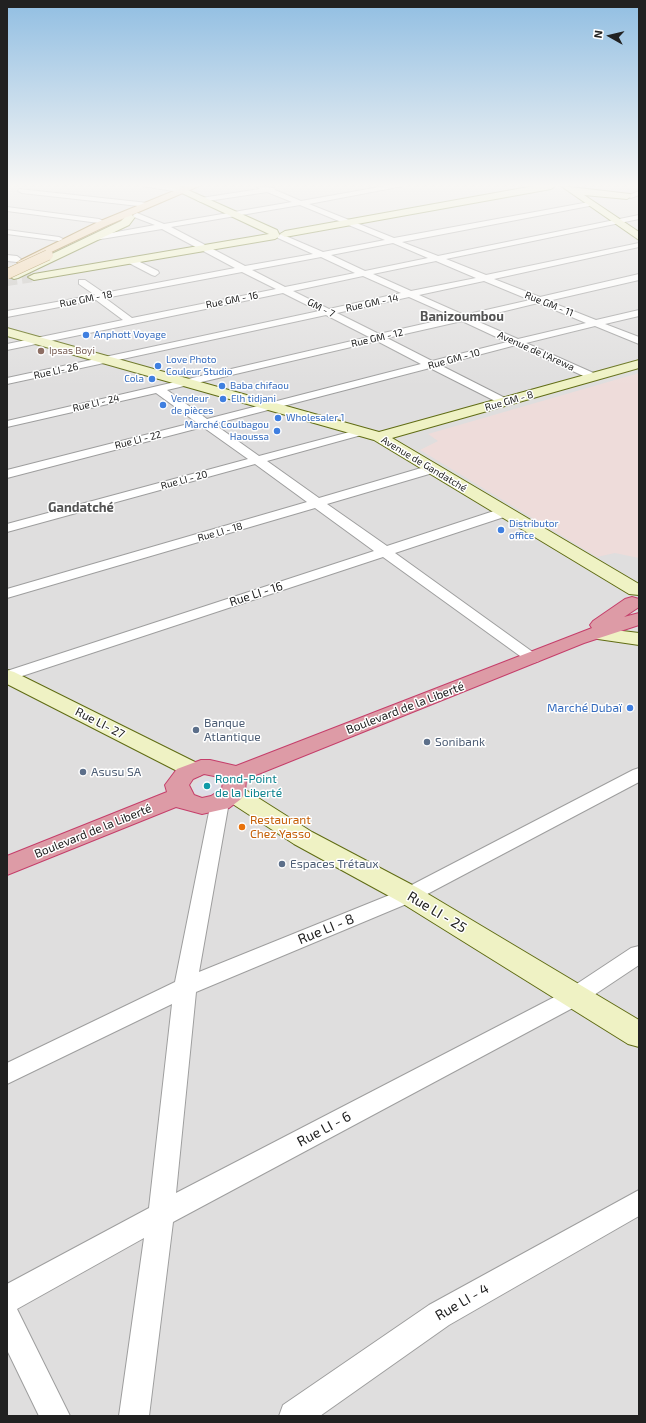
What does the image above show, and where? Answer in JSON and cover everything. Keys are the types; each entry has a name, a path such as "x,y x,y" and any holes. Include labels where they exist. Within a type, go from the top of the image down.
{"highway":[{"name":"Boulevard de la Liberté","path":"577,639 598,634 637,602"},
{"name":"Boulevard de la Liberté","path":"229,790 577,639 637,602"},
{"path":"210,767 227,771 229,790 202,806 189,802 180,796 177,791 177,784 185,774 193,770 210,767"},
{"name":"Boulevard de la Liberté","path":"7,866 180,796"}],"main road":[{"path":"11,277 54,252"}],"street":[{"path":"10,260 28,252"},
{"path":"53,270 42,258 56,252"},
{"path":"34,276 171,252"},
{"path":"11,277 53,270 132,261 175,252"},
{"name":"GM - 7","path":"212,252 505,402"},
{"name":"Avenue de l'Arewa","path":"317,252 594,377"},
{"name":"Rue GM - 18","path":"7,314 329,252"},
{"name":"Rue GM - 11","path":"425,252 639,341"},
{"name":"Rue GM - 16","path":"7,347 467,252"},
{"name":"Rue GM - 14","path":"105,361 604,252"},
{"path":"132,261 155,273"},
{"path":"11,277 115,262"},
{"name":"Rue GM - 12","path":"185,382 639,277"},
{"path":"82,282 130,321"},
{"name":"Rue GM - 10","path":"269,406 517,342 639,313"},
{"name":"Avenue de Gandatché","path":"7,332 105,361 379,437 505,512 637,602"},
{"name":"Rue LI- 26","path":"7,381 105,361"},
{"name":"Rue GM - 8","path":"379,437 639,364"},
{"name":"Rue LI - 24","path":"7,424 185,382"},
{"path":"158,389 533,658"},
{"name":"Rue LI - 22","path":"7,474 269,406"},
{"name":"Rue LI - 20","path":"7,528 361,432"},
{"name":"Rue LI - 18","path":"7,594 432,469"},
{"name":"Rue LI - 16","path":"7,676 505,512"},
{"path":"598,634 639,639"},
{"name":"Rue LI- 27","path":"7,676 193,770"},
{"name":"Rue LI - 8","path":"7,1074 185,987 409,895 639,774"},
{"path":"134,1416 161,1215 185,987 229,790"},
{"name":"Rue LI - 25","path":"229,790 303,838 409,895 639,1035"},
{"name":"Rue LI - 6","path":"7,1300 161,1215 574,996 639,954"},
{"name":"Rue LI - 4","path":"294,1416 440,1315 639,1202"},
{"path":"7,1319 55,1416"}],"shaded area":[{"path":"7,252 639,252 639,1416 7,1416"},
{"path":"639,373 639,558 615,553 597,557 420,450 438,441 428,434"},
{"name":"Rond-Point de la Liberté","path":"208,778 219,782 220,790 209,796 196,793 194,791 195,785 200,780"}],"tunnel":[{"path":"7,281 34,277"}],"place":[{"name":"Anphott Voyage","path":"86,335"},
{"name":"Ipsas Boyi","path":"41,351"},
{"name":"Love Photo Couleur Studio","path":"158,366"},
{"name":"Cola","path":"152,379"},
{"name":"Baba chifaou","path":"222,386"},
{"name":"Elh tidjani","path":"223,399"},
{"name":"Vendeur de pièces","path":"163,405"},
{"name":"Wholesaler 1","path":"278,418"},
{"name":"Marché Coulbagou Haoussa","path":"277,431"},
{"name":"Distributor office","path":"501,530"},
{"name":"Marché Dubaï","path":"630,708"},
{"name":"Banque Atlantique","path":"196,730"},
{"name":"Sonibank","path":"427,742"},
{"name":"Asusu SA","path":"83,772"},
{"name":"Rond-Point de la Liberté","path":"207,786"},
{"name":"Restaurant Chez Yasso","path":"242,827"},
{"name":"Espaces Trétaux","path":"282,864"}],"district":[{"name":"Banizoumbou","path":"462,317"},
{"name":"Gandatché","path":"81,508"}]}
